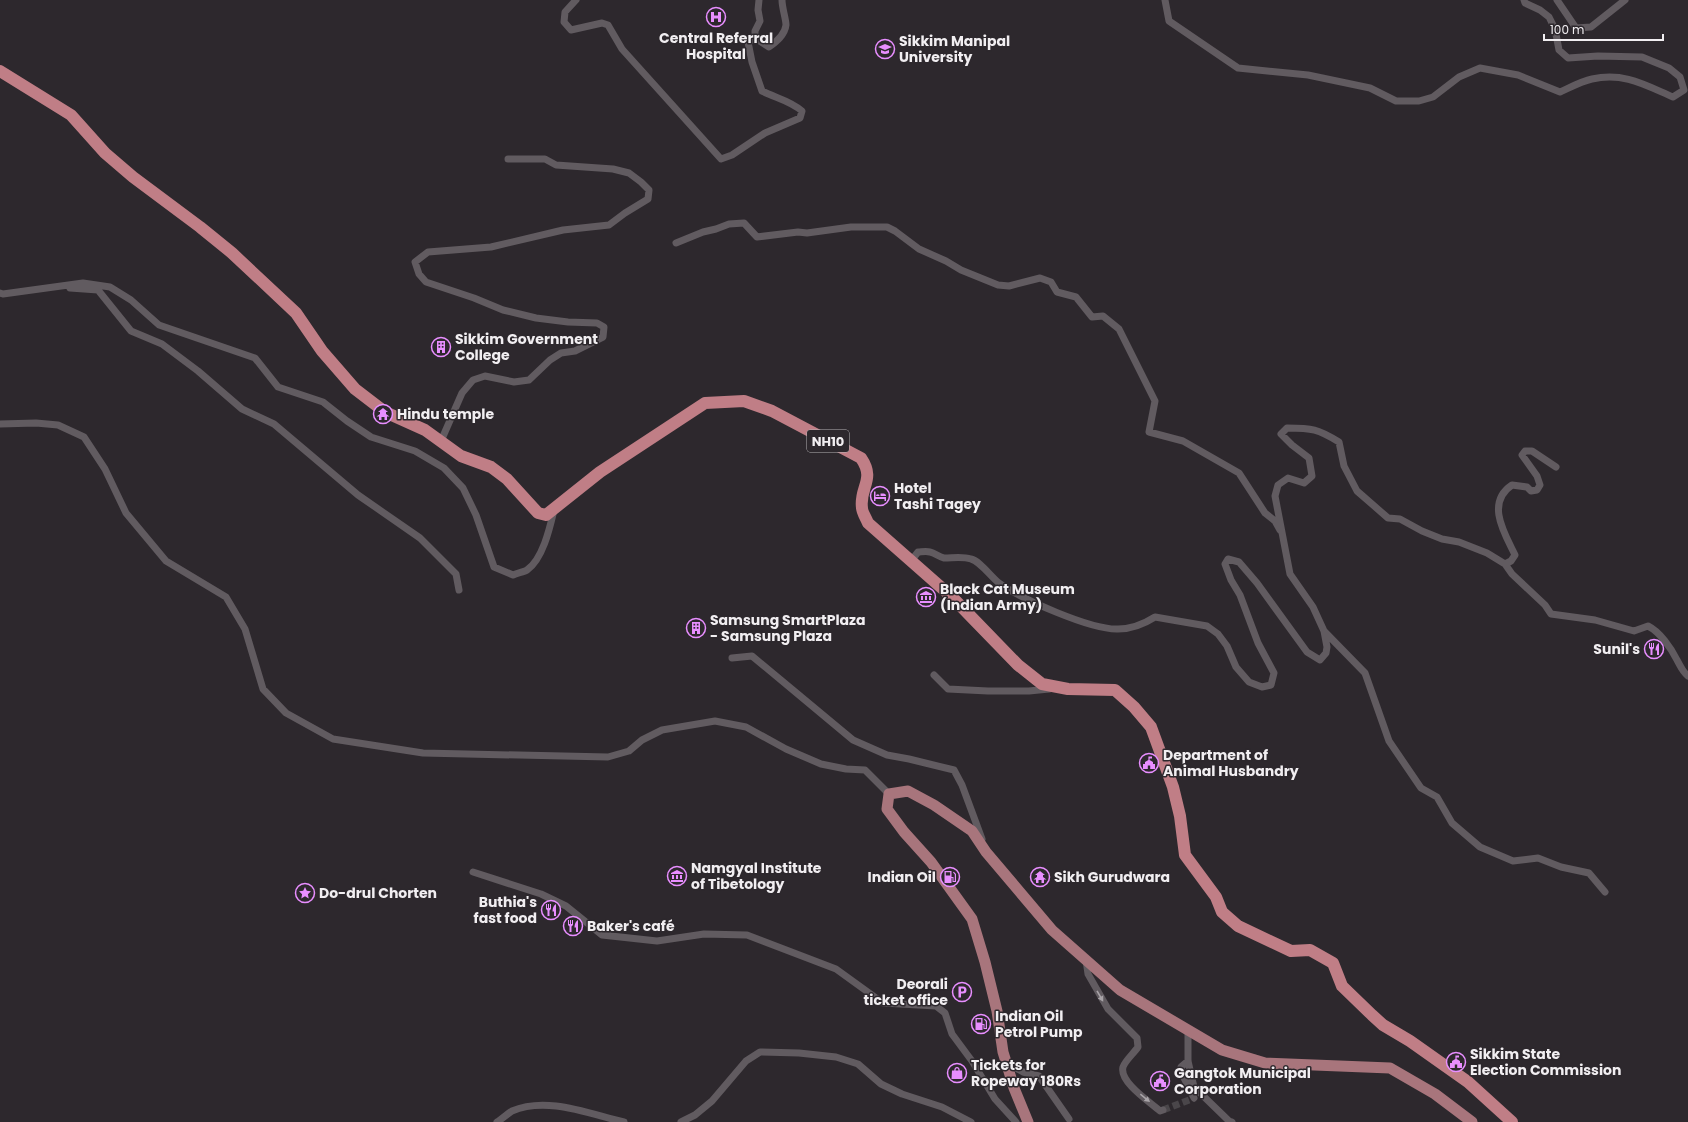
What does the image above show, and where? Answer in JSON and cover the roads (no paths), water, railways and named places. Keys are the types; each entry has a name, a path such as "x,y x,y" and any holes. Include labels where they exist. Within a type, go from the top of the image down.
{"highway":[{"name":"NH10","path":"0,71 71,115 105,153 133,177 232,253 296,314 322,351 355,389 385,412 425,430 461,456 491,467 507,479 538,514 546,515 600,472 705,403 744,401 772,411 862,458 867,467 867,482 862,508 868,523 952,597 1018,665 1042,684 1059,687 1115,690 1134,707 1151,727 1173,787 1180,816 1185,856 1216,897 1222,912 1238,926 1291,951 1310,950 1333,963 1342,986 1377,1020 1410,1040 1468,1082 1512,1122"}],"main road":[{"path":"1028,1122 1019,1103 1006,1063 985,962 972,919 931,862 904,832 887,809 889,794 908,790 934,805 972,831 986,852 1052,930 1120,990 1222,1050 1265,1063 1390,1068 1435,1094 1472,1122"}],"street":[{"path":"576,0 565,12 564,22 571,30 602,23 608,25 622,49 721,159 732,155 765,133 800,118 802,111 795,104 776,98 762,91 752,62 748,42 755,38"},
{"path":"755,38 755,31 760,21 758,10 759,0"},
{"path":"755,38 769,48 780,38 786,25 782,9 782,0"},
{"path":"1165,0 1169,21 1238,68 1316,77 1370,88 1396,101 1420,101 1433,97 1459,76 1480,68 1518,75 1560,92 1591,79 1611,76 1631,79 1673,97 1684,90 1680,77 1669,68 1642,57 1598,56 1568,58 1559,50 1555,29 1549,17 1540,10 1525,3 1524,0"},
{"path":"1557,0 1576,28 1591,26 1625,0"},
{"path":"441,441 462,393 473,380 485,376 514,382 529,380 550,360 561,353 576,350 603,338 604,327 598,323 568,322 536,318 503,310 474,298 426,282 419,274 415,262 428,252 491,247 563,230 609,225 648,199 649,190 629,173 613,169 556,165 545,159 508,158"},
{"path":"676,243 703,232 729,224 744,223 757,237 798,232 807,233 851,227 887,227 895,231 919,249 946,261 961,270 998,285 1009,286 1040,278 1051,282 1057,292 1076,297 1092,317 1103,316 1119,328 1155,401 1149,432 1183,441 1239,473 1265,513 1275,521 1283,534"},
{"path":"0,292 3,294 83,284 110,287 130,300 159,325 255,358 278,387 323,402 347,421 371,437 414,451 444,468 463,488 476,515 494,567 513,575 528,570 541,553 555,509"},
{"path":"50,287 98,290 131,331 162,344 198,371 242,408 274,424 358,495 420,538 456,574 459,590"},
{"path":"0,424 36,423 58,425 84,437 105,470 126,513 166,561 226,598 245,629 264,689 286,713 333,739 423,753 608,757 629,751 642,740 662,730 715,721 746,727 786,749 821,764 846,769 865,770 889,794"},
{"path":"911,560 918,552 929,552 943,558 956,556 973,559 999,583 1021,596 1039,605 1094,626 1117,629 1128,628 1143,624 1155,617 1207,626 1218,634 1227,646 1236,667 1249,682 1262,687 1271,685 1274,673 1258,643 1240,595 1231,580 1225,564 1228,560 1239,562 1257,583 1307,652 1320,660 1326,653 1327,647 1324,631 1313,607 1290,574 1275,496 1278,485 1288,478 1304,483 1312,476 1309,458 1281,434 1287,428 1303,428 1321,431 1339,442 1344,466 1357,491 1388,518 1400,519 1422,531 1487,553 1505,564 1512,574 1544,605 1551,614 1595,620 1634,631 1648,626 1655,630 1677,659 1682,671 1688,676"},
{"path":"1505,564 1511,561 1515,556 1499,521 1498,507 1501,496 1506,489 1512,485 1527,487 1531,490 1537,490 1540,485 1537,476 1522,455 1525,451 1532,451 1556,467"},
{"path":"1324,631 1365,673 1389,741 1421,788 1437,797 1452,822 1480,847 1513,861 1538,858 1560,867 1589,873 1605,892"},
{"path":"732,658 752,656 853,740 887,755 954,770 962,785 986,852"},
{"path":"934,675 948,689 1029,691 1059,687"},
{"path":"473,872 541,894 566,906 602,935 657,941 704,934 747,935 836,969 883,1003 936,1006 945,1013 952,1034 972,1061 995,1099 1016,1122"},
{"path":"1086,960 1088,974 1108,1009 1137,1038 1138,1047 1123,1067 1123,1074 1130,1086 1160,1111 1163,1110"},
{"path":"1188,1030 1188,1061 1194,1087 1229,1121 1232,1122"},
{"path":"681,1122 695,1115 712,1101 746,1061 760,1052 836,1056 858,1064 881,1084 902,1094 942,1107 971,1122"},
{"path":"1188,1061 1181,1067 1183,1076 1194,1098"},
{"path":"1006,1063 1023,1072 1039,1076 1069,1119"},
{"path":"497,1122 512,1111 534,1105 574,1108 624,1122"}],"tunnel":[{"path":"1163,1110 1194,1098"}],"place":[{"name":"Central Referral Hospital","path":"716,17"},
{"name":"Sikkim Manipal University","path":"885,49"},
{"name":"Sikkim Government College","path":"441,347"},
{"name":"Hindu temple","path":"383,414"},
{"name":"Hotel Tashi Tagey","path":"880,496"},
{"name":"Black Cat Museum (Indian Army)","path":"926,597"},
{"name":"Samsung SmartPlaza - Samsung Plaza","path":"696,628"},
{"name":"Sunil's","path":"1654,649"},
{"name":"Department of Animal Husbandry","path":"1149,763"},
{"name":"Namgyal Institute of Tibetology","path":"677,876"},
{"name":"Indian Oil","path":"950,877"},
{"name":"Sikh Gurudwara","path":"1040,877"},
{"name":"Do-drul Chorten","path":"305,893"},
{"name":"Buthia's fast food","path":"551,910"},
{"name":"Baker's café","path":"573,926"},
{"name":"Deorali ticket office","path":"962,992"},
{"name":"Indian Oil Petrol Pump","path":"981,1024"},
{"name":"Sikkim State Election Commission","path":"1456,1062"},
{"name":"Tickets for Ropeway 180Rs","path":"957,1073"},
{"name":"Gangtok Municipal Corporation","path":"1160,1081"}]}
